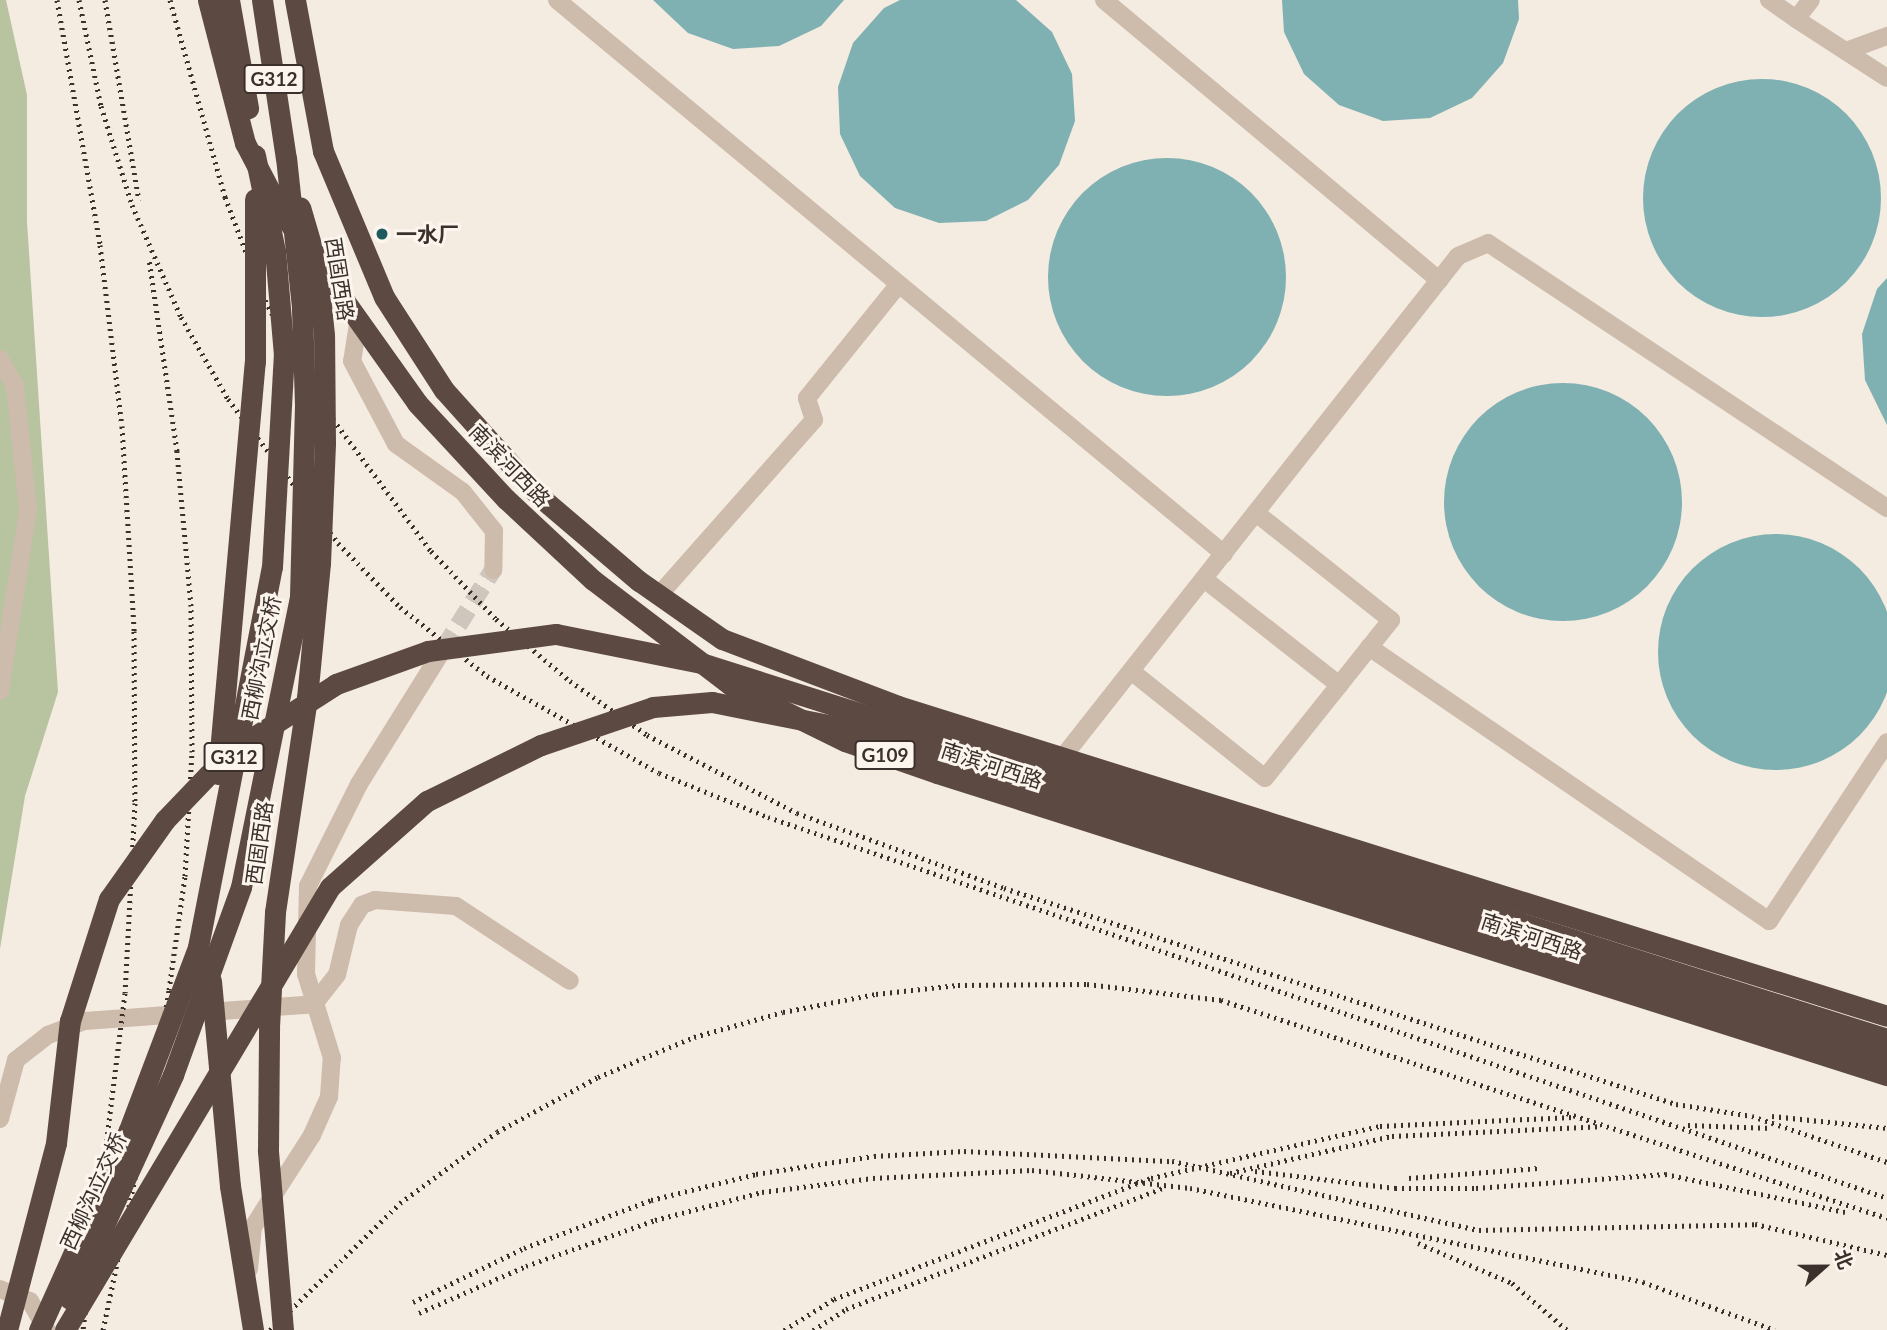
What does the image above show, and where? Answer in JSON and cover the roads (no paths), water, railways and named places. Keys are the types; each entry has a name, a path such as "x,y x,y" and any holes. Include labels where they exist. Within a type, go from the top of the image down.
{"highway":[{"name":"南滨河西路","path":"208,0 244,143 279,210 358,324 444,432 506,499 593,580 731,685 845,741 1887,1075"},
{"name":"西柳沟立交桥","path":"39,1330 129,1130 198,947 272,567 284,355 275,251 255,155 229,0"},
{"name":"西柳沟立交桥","path":"56,1330 173,1074 241,887 300,596 304,391 302,307 286,158 262,0"},
{"name":"南滨河西路","path":"295,0 323,151 384,297 444,390 539,496 659,595 722,639 898,706 1887,1016"},
{"name":"西固西路","path":"253,1330 217,1076 210,956 215,820 255,362 255,155"},
{"name":"西固西路","path":"283,1330 268,1150 268,1027 275,912 307,698 319,577 325,443 324,335 317,265 286,158"},
{"path":"8,1330 56,1143 71,1021 109,899 165,820 208,775 257,735 336,684 428,651 556,634 701,663 1887,1039"},
{"path":"65,1330 330,887 427,800 541,745 653,707 712,702 874,734 1887,1055"}],"street":[{"path":"557,0 1224,554"},
{"path":"1104,0 1438,280"},
{"path":"1769,0 1887,78"},
{"path":"1796,19 1811,0"},
{"path":"1846,51 1887,36"},
{"path":"1062,758 1438,280 1458,256 1488,243 1887,508"},
{"path":"659,595 814,420 807,398 899,284"},
{"path":"358,324 352,361 396,444 463,492 494,531 493,570"},
{"path":"0,359 15,386 28,510 0,691"},
{"path":"1131,671 1265,778 1391,620 1256,513"},
{"path":"1204,579 1339,685"},
{"path":"1369,647 1769,921 1887,742"},
{"path":"252,1297 248,1260 253,1227 312,1135 329,1097 332,1058 306,974 308,886 359,784 444,648"},
{"path":"0,1119 16,1060 48,1035 85,1021 314,1004 337,975 349,925 362,905 375,900 456,906 570,981"},
{"path":"0,1289 30,1301 47,1330"}],"water":[{"path":"653,0 844,0 821,26 779,46 733,49 688,33"},
{"path":"900,0 1016,0 1052,32 1072,74 1075,121 1059,165 1028,200 986,221 939,223 895,208 860,176 840,134 838,87 853,43 884,8"},
{"path":"1282,0 1518,0 1519,19 1503,63 1472,98 1430,118 1383,121 1339,105 1304,74 1284,32"},
{"path":"1762,79 1807,88 1828,99 1846,114 1861,132 1872,153 1881,198 1872,243 1861,264 1846,282 1828,297 1807,308 1762,317 1717,308 1696,297 1678,282 1663,264 1652,243 1643,198 1652,153 1663,132 1678,114 1696,99 1717,88"},
{"path":"1167,158 1212,167 1233,178 1251,193 1266,211 1277,232 1286,277 1277,322 1266,343 1251,361 1233,376 1212,387 1167,396 1122,387 1101,376 1083,361 1068,343 1057,322 1048,277 1057,232 1068,211 1083,193 1101,178 1122,167"},
{"path":"1887,278 1887,425 1865,380 1862,334 1877,289"},
{"path":"1563,383 1608,392 1629,403 1647,418 1662,436 1673,457 1682,502 1673,547 1662,568 1647,586 1629,601 1608,612 1563,621 1518,612 1497,601 1479,586 1464,568 1453,547 1444,502 1453,457 1464,436 1479,418 1497,403 1518,392"},
{"path":"1776,534 1799,536 1832,548 1851,561 1867,577 1880,596 1889,618 1894,652 1892,675 1880,708 1867,727 1851,743 1832,756 1810,765 1776,770 1753,768 1720,756 1701,743 1685,727 1672,708 1663,686 1658,652 1660,629 1672,596 1685,577 1701,561 1720,548 1742,539"}],"tunnel":[{"path":"444,648 493,570"}],"railway":[{"path":"57,0 100,245 122,426 134,631 135,803 125,993 83,1330"},
{"path":"79,0 101,106 132,205 181,317 228,399 338,543 400,607 487,676 659,773 768,817 1887,1198"},
{"path":"105,0 139,200"},
{"path":"170,0 225,197 262,294 312,391 431,551 496,619 570,681 647,735 797,813 1004,888 1676,1104 1752,1116 1887,1162"},
{"path":"103,1330 148,1117 169,990 185,876 192,752 191,606 177,451 149,259"},
{"path":"270,1330 400,1203 497,1132 598,1077 694,1037 783,1012 876,994 958,985 1087,984 1221,1000 1887,1218"},
{"path":"1772,1116 1887,1128"},
{"path":"784,1330 834,1299 1151,1178 1380,1126 1573,1117"},
{"path":"1688,1125 1772,1128"},
{"path":"1230,1173 1392,1136 1601,1126"},
{"path":"413,1302 524,1248 651,1200 756,1174 874,1156 964,1151 1172,1161 1479,1230 1755,1224 1887,1255"},
{"path":"1409,1178 1538,1168"},
{"path":"419,1313 526,1266 655,1220 762,1192 873,1178 1032,1170 1190,1188 1643,1282 1775,1330"},
{"path":"1255,1171 1395,1188 1476,1188 1665,1174 1845,1212"},
{"path":"813,1330 846,1309 1166,1187"},
{"path":"1418,1243 1512,1283 1567,1330"}],"place":[{"name":"一水厂","path":"382,234"}]}
